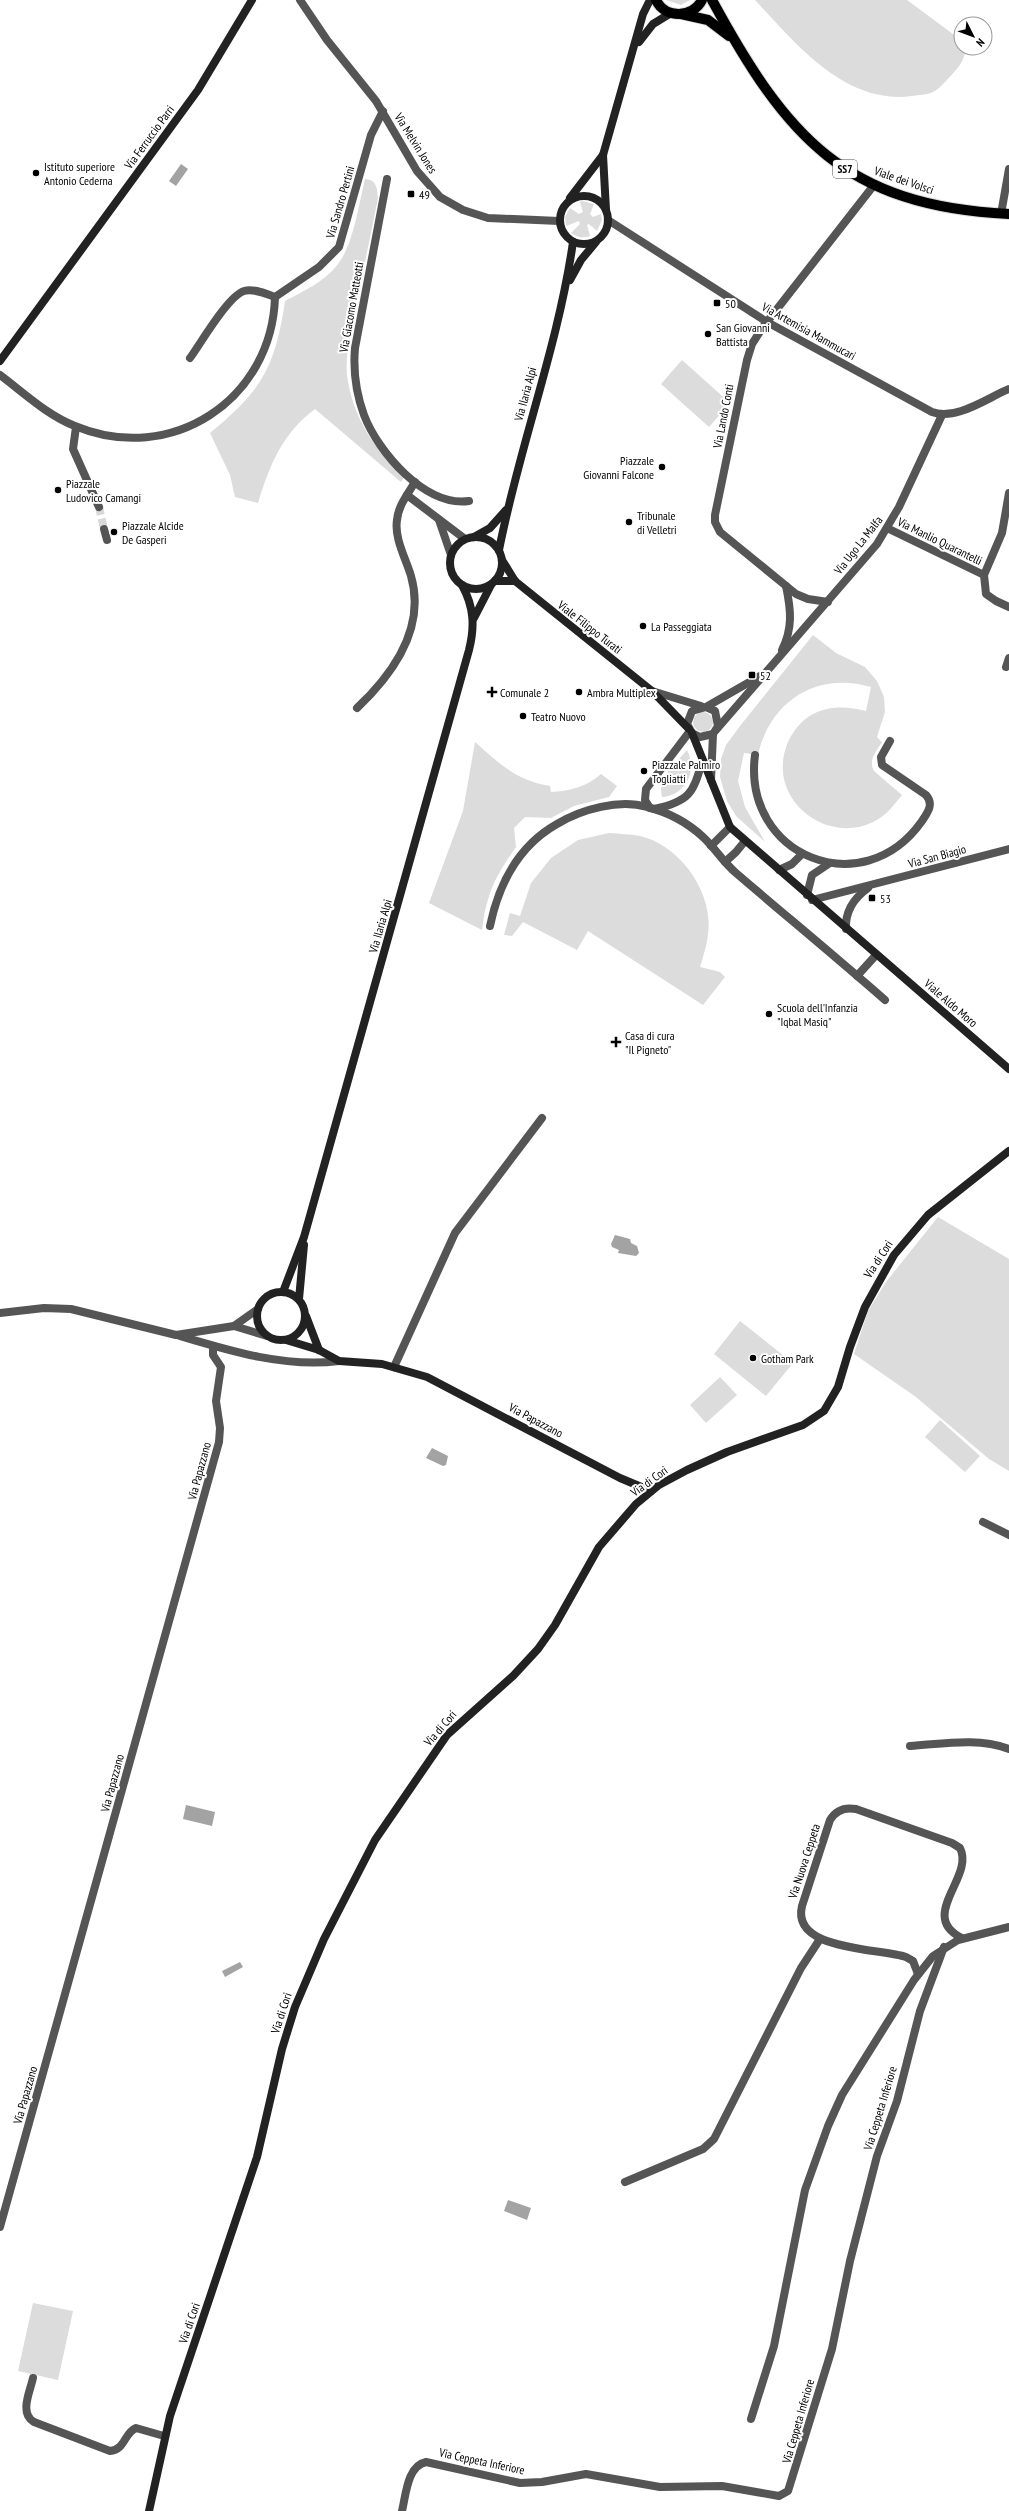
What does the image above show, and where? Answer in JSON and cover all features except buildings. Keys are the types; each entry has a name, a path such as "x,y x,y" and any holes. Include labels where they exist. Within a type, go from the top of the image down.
{"main road":[{"name":"SS7","path":"656,0 663,9 676,14"},
{"path":"676,14 695,9 702,0"},
{"name":"Viale dei Volsci","path":"712,0 763,88 798,131 838,165 874,185 934,204 1005,214"},
{"name":"Viale dei Volsci","path":"676,14 708,20 734,40"}],"street":[{"name":"Via Ferruccio Parri","path":"0,361 202,85 252,0"},
{"name":"Via Melvin Jones","path":"300,0 327,40 383,112 417,171 436,193 449,204 466,212 488,218 559,221"},
{"path":"603,155 566,203 559,221 563,233 573,242 586,244 598,239 604,234 608,220 606,210 603,155 644,14 650,0"},
{"path":"635,47 653,24 676,14"},
{"name":"Via Sandro Pertini","path":"275,296 319,267 339,247 371,135 383,112"},
{"path":"1005,214 1009,168"},
{"name":"Via Giacomo Matteotti","path":"387,179 355,348 355,380 361,407 371,429 393,460 415,482 442,500 456,502 469,501"},
{"name":"Via Lando Conti","path":"786,586 723,535 716,526 714,519 748,356 754,340 767,322 874,185"},
{"path":"566,203 577,196 591,196 602,204 606,210"},
{"name":"Via Artemisia Mammucari","path":"608,220 767,322 930,411 942,415"},
{"name":"Via Ilaria Alpi","path":"567,286 581,260 598,239"},
{"name":"Via Ilaria Alpi","path":"499,550 507,508 567,286 573,242"},
{"path":"0,375 52,414 76,427 108,435 145,437 181,429 212,414 240,390 259,362 272,329 275,296 252,290 240,293 228,306 190,358"},
{"path":"942,415 955,413 1009,389"},
{"name":"Via Ugo La Malfa","path":"715,732 870,553 887,528 942,415"},
{"path":"76,427 73,449 99,506"},
{"path":"357,708 377,688 395,666 411,628 413,586 396,527 399,511 415,482"},
{"name":"Via Manlio Quarantelli","path":"1009,493 1002,533 984,574 986,594 1009,607"},
{"path":"407,495 465,540"},
{"name":"Via Ilaria Alpi","path":"474,537 490,528 507,508"},
{"path":"438,519 451,556 452,572 462,585 476,589 493,583 515,581"},
{"name":"Via Manlio Quarantelli","path":"887,528 984,574"},
{"path":"104,529 107,540"},
{"path":"451,556 454,549 465,540 474,537 488,540 499,550 502,560 499,575 493,583"},
{"name":"Viale Filippo Turati","path":"502,560 515,581 652,691 690,731"},
{"name":"Via Ilaria Alpi","path":"473,621 493,583"},
{"name":"Via Ilaria Alpi","path":"283,1292 304,1237 469,650 473,621 471,604 462,585"},
{"path":"786,586 803,598 828,602"},
{"path":"776,662 787,638 790,626 790,608 786,586"},
{"path":"1006,667 1009,658"},
{"name":"Via Ugo La Malfa","path":"703,707 766,673"},
{"name":"Viale Filippo Turati","path":"652,691 703,707"},
{"path":"711,783 715,732 718,716 703,707 689,714 690,731 711,783 730,827 744,841 736,852 725,862"},
{"path":"690,731 700,737 715,732"},
{"path":"652,808 645,800 646,789 690,731"},
{"path":"755,755 754,781 762,812 778,835 802,854 830,863 856,863 889,852 911,835 928,811 931,802 926,795 882,766 881,757 890,741"},
{"path":"652,808 675,804 689,795 697,781 702,760"},
{"path":"490,926 498,897 510,870 524,849 539,836 566,819 606,806 628,804 652,808 688,826 711,846 725,862 885,1000"},
{"path":"711,846 730,827"},
{"name":"Viale Aldo Moro","path":"744,841 1009,1069"},
{"name":"Via San Biagio","path":"810,898 871,886 1009,849"},
{"path":"779,870 792,864 802,854"},
{"path":"810,898 812,875 830,863"},
{"name":"Via San Biagio","path":"846,929 846,917 850,907 858,896 871,886"},
{"path":"857,976 876,955"},
{"path":"394,1366 455,1233 542,1118"},
{"name":"Via di Cori","path":"149,2511 164,2436 257,2158 284,2040 295,2007 324,1938 362,1860 444,1739 534,1654 555,1624 599,1547 623,1518 651,1491 674,1477 727,1452 803,1425 824,1411 838,1387 850,1347 865,1307 894,1254 928,1214 1009,1151"},
{"name":"Via Ilaria Alpi","path":"299,1299 304,1237"},
{"path":"306,1315 302,1328 292,1338 286,1340 279,1340 267,1336 258,1324 258,1309 267,1296 283,1292 299,1299 306,1315 319,1350"},
{"name":"Via Papazzano","path":"0,1314 44,1308 71,1309 176,1335 213,1346 299,1363 359,1361 394,1366 438,1383 620,1478 651,1491"},
{"name":"Via Papazzano","path":"234,1326 258,1309"},
{"name":"Via Papazzano","path":"176,1335 234,1326 267,1336"},
{"name":"Via Papazzano","path":"286,1340 319,1350 339,1361"},
{"name":"Via Papazzano","path":"0,2227 219,1440 220,1428 216,1401 221,1367 213,1355 213,1346"},
{"path":"983,1522 1009,1535"},
{"path":"910,1746 978,1742 991,1743 1009,1749"},
{"name":"Via Nuova Ceppeta","path":"918,1974 913,1962 906,1957 820,1939 805,1927 801,1910 830,1820 839,1810 849,1808 944,1840 960,1848 962,1861 944,1918 949,1929 962,1938"},
{"path":"751,2419 774,2346 800,2208 812,2169 831,2118 847,2085 918,1974 944,1948 962,1938 1009,1927"},
{"path":"625,2182 703,2149 714,2139 801,1968 820,1939"},
{"name":"Via Ceppeta Inferiore","path":"402,2511 413,2471 419,2464 426,2462 520,2483 537,2483 586,2474 655,2486 722,2486 777,2496 786,2494 792,2483 832,2349 850,2260 877,2156 897,2100 920,2011 944,1948"},
{"path":"33,2378 26,2410 27,2416 34,2422 110,2451 121,2447 129,2432 136,2428 164,2436"}],"shaded area":[{"path":"666,0 690,0 681,5"},
{"path":"755,0 907,0 953,34 953,56 964,56 955,71 937,90 922,95 888,96 865,91 844,81 824,68 787,35"},
{"path":"181,164 188,169 176,186 169,181"},
{"path":"365,179 372,181 376,185 378,198 349,340 347,375 354,404 366,431 374,444 405,476 401,482 315,409 286,439 267,475 258,503 235,497 230,475 210,433 242,404 263,376 271,361 276,344 285,301 308,289 329,274 345,253 352,233"},
{"path":"582,201 594,204 590,214 593,217 601,214 602,220 597,231 589,224 587,225 590,236 584,237 571,233 580,224 579,221 566,226 565,217 570,208 579,214 583,212 580,202"},
{"path":"682,360 730,403 709,427 661,384"},
{"path":"813,635 836,653 865,667 877,681 884,697 885,712 877,737 882,742 872,760 872,767 874,771 902,795 882,817 860,827 833,827 809,816 799,807 791,796 785,783 783,771 783,760 786,748 797,727 816,713 827,709 852,708 866,711 871,687 851,683 832,683 815,687 799,695 785,706 773,719 764,736 758,755 744,753 738,781 745,807 765,842 736,816 727,801 720,777 721,759 726,745 740,726"},
{"path":"703,712 710,715 713,722 710,729 703,732 696,729 693,722 696,715"},
{"path":"475,742 509,770 527,780 550,786 551,792 578,788 601,774 617,786 609,797 574,806 551,818 525,817 514,828 516,847 497,876 489,895 482,930 429,903 463,811"},
{"path":"687,750 691,766 687,781 677,792 662,797 662,783 665,777 672,766"},
{"path":"609,833 640,836 655,841 668,849 681,860 700,887 706,903 708,934 700,967 720,972 725,977 703,1005 588,931 577,950 523,922 512,936 504,935 510,913 520,916 531,883 551,858 578,840"},
{"path":"938,1217 1009,1259 1009,1471 989,1459 916,1397 854,1354 868,1311 886,1282"},
{"path":"615,1235 630,1239 631,1243 637,1246 639,1253 636,1256 618,1253 619,1250 612,1247 611,1244"},
{"name":"Gotham Park","path":"740,1321 793,1363 766,1396 714,1354"},
{"path":"720,1377 737,1395 706,1423 690,1405"},
{"path":"940,1420 980,1456 965,1472 925,1437"},
{"path":"432,1448 448,1456 446,1465 443,1466 426,1458"},
{"path":"186,1805 215,1812 212,1826 183,1819"},
{"path":"240,1962 243,1967 225,1977 222,1971"},
{"path":"508,2200 531,2208 527,2220 504,2211"},
{"path":"33,2303 73,2311 58,2380 18,2371"}],"tunnel":[{"path":"99,507 104,529"}],"place":[{"name":"Istituto superiore Antonio Cederna","path":"36,173"},
{"name":"49","path":"411,194"},
{"name":"50","path":"717,303"},
{"name":"San Giovanni Battista","path":"708,334"},
{"name":"Piazzale Giovanni Falcone","path":"662,467"},
{"name":"Piazzale Ludovico Camangi","path":"58,490"},
{"name":"Tribunale di Velletri","path":"629,522"},
{"name":"Piazzale Alcide De Gasperi","path":"114,532"},
{"name":"La Passeggiata","path":"643,626"},
{"name":"52","path":"752,675"},
{"name":"Comunale 2","path":"492,692"},
{"name":"Ambra Multiplex","path":"579,692"},
{"name":"Teatro Nuovo","path":"523,716"},
{"name":"Piazzale Palmiro Togliatti","path":"644,771"},
{"name":"53","path":"872,898"},
{"name":"Scuola dell'Infanzia \"Iqbal Masiq\"","path":"769,1014"},
{"name":"Casa di cura \"Il Pigneto\"","path":"616,1042"},
{"name":"Gotham Park","path":"753,1358"}]}
